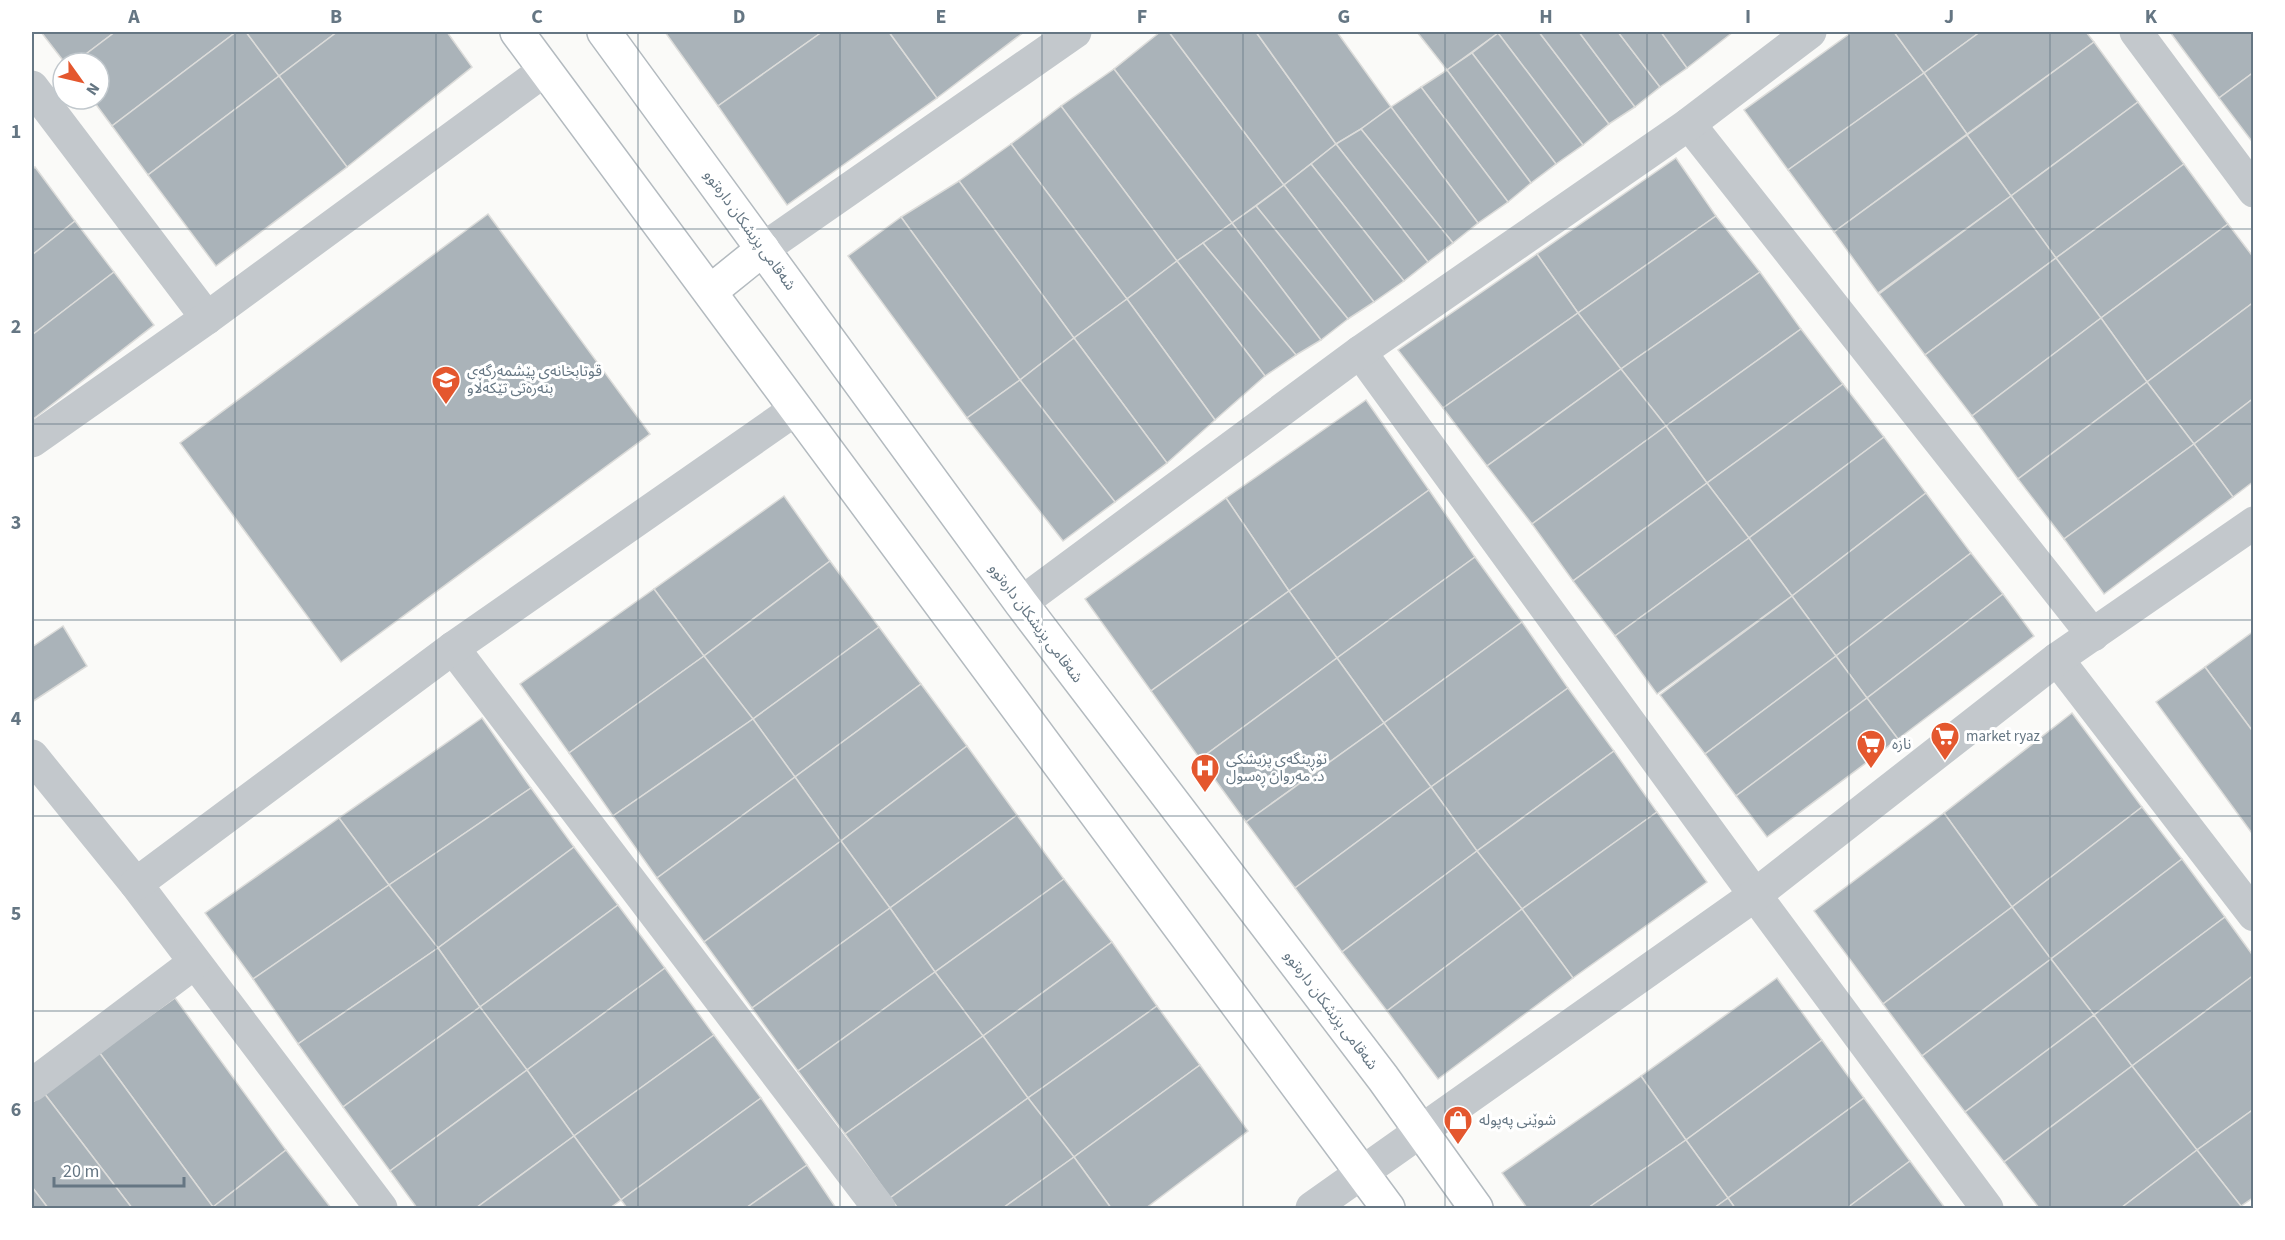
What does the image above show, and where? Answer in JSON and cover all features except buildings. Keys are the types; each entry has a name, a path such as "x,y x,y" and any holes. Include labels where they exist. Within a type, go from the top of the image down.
{"main road":[{"path":"517,32 711,291 1388,1209"},
{"name":"شەقامی پزیشکان دارەتوو","path":"604,32 1021,603 1383,1078 1476,1209"},
{"path":"711,291 764,249"}],"street":[{"path":"764,249 1075,32"},
{"path":"1021,603 1360,352 1689,124 1810,32"},
{"path":"2136,32 2253,191"},
{"path":"32,441 207,318 545,70"},
{"path":"32,87 207,318"},
{"path":"1689,124 2093,635"},
{"path":"1360,352 1755,895 1987,1209"},
{"path":"136,884 453,648 796,409"},
{"path":"1312,1209 1755,895 2057,659 2253,523"},
{"path":"453,648 879,1209"},
{"path":"2057,659 2253,915"},
{"path":"32,756 136,884 381,1209"},
{"path":"32,1085 194,963"}],"place":[{"name":"قوتابخانەی پێشمەرگەی بنەرەتی تێکەڵاو","path":"446,406"},
{"name":"market ryaz","path":"1945,762"},
{"name":"نازە","path":"1871,770"},
{"name":"نۆڕینگەی پزیشکی د. مەروان ڕەسول","path":"1205,794"},
{"name":"شوێنی پەپولە","path":"1458,1146"}]}
